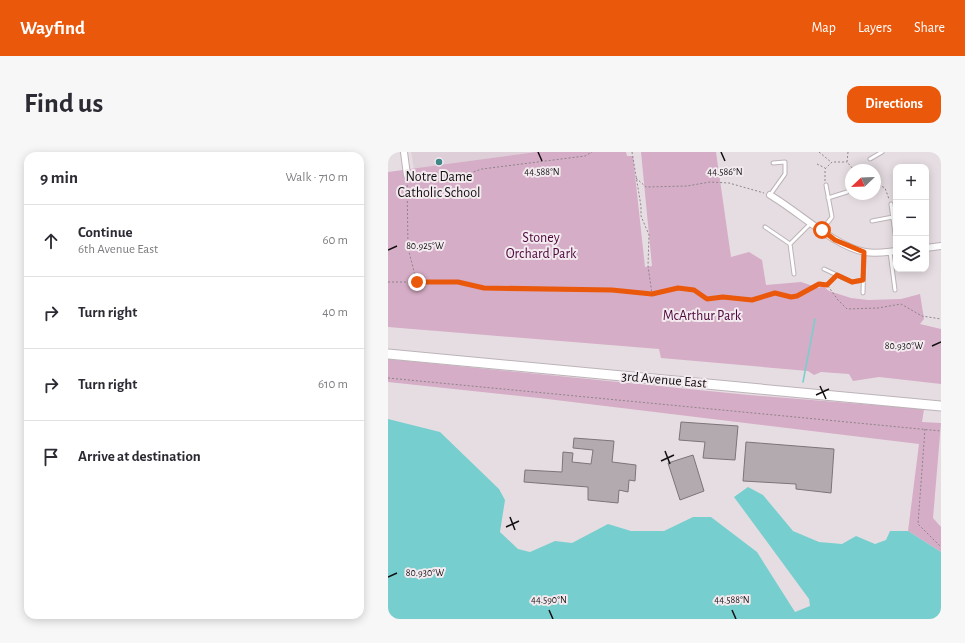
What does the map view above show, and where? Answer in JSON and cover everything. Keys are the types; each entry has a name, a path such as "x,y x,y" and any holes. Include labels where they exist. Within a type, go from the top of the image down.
{"main road":[{"name":"3rd Avenue East","path":"388,354 941,406"}],"street":[{"path":"404,152 407,175"},
{"path":"770,195 835,240 864,252 893,252"},
{"path":"929,248 941,246"}],"lane":[{"path":"870,159 882,152"},
{"path":"770,195 785,174 785,162 773,162"},
{"path":"822,230 832,217 826,184"},
{"path":"828,198 845,193"},
{"path":"872,221 893,217 891,204"},
{"path":"790,244 811,222"},
{"path":"765,227 790,244 794,274"},
{"path":"863,293 864,252"},
{"path":"824,270 852,282 863,280"},
{"path":"894,272 895,290"}],"path":[{"path":"407,175 412,178 426,173 437,176 467,174 482,169 585,156 592,152"},
{"path":"632,152 642,206 641,216 649,235 648,266 652,294"},
{"path":"819,152 832,162 847,162 848,152"},
{"path":"826,184 825,169 832,162"},
{"path":"817,164 825,169"},
{"path":"407,175 408,248 417,282"},
{"path":"636,178 646,187 687,186 710,182 730,183 770,195"},
{"path":"881,186 885,188 891,204"},
{"path":"827,285 837,275"},
{"path":"388,282 458,282 484,288 612,290 652,294 678,288 694,290 707,299 723,297 752,300 775,293 791,297 797,296 819,284 827,285 847,309 878,308 901,304 922,316 941,319"},
{"path":"388,378 941,431"},
{"path":"925,430 918,524 941,546"}],"shaded area":[{"name":"Notre Dame Catholic School","path":"411,152 536,152 414,169"}],"green space":[{"path":"536,152 626,152 627,156 633,156 645,267 652,266 641,152 716,152 731,257 749,252 762,260 766,285 801,282 819,288 822,285 829,291 851,298 868,300 901,299 920,294 924,319 920,324 941,329 941,384 879,377 853,381 849,374 821,372 814,375 808,371 661,358 659,349 388,327 388,172"},
{"path":"388,359 749,395 924,409 922,422 941,423 933,518 941,527 941,552 908,531 919,444 539,398 388,382"}],"water":[{"path":"388,419 440,432 499,489 505,500 500,532 518,549 530,552 555,541 572,543 608,524 631,531 664,531 693,517 711,517 757,552 795,612 810,606 809,599 734,497 748,487 763,495 793,531 819,542 842,544 856,536 875,544 886,540 890,531 908,531 941,552 941,619 388,619"}],"building":[{"path":"681,422 738,426 735,460 703,458 705,442 679,440"},
{"path":"574,438 614,441 612,462 636,465 635,481 629,480 628,492 619,490 618,503 588,500 588,487 524,482 525,470 562,472 563,452 573,453 572,462 591,464 593,450 573,448"},
{"path":"746,442 834,449 831,493 796,489 796,484 743,481"},
{"path":"693,455 704,491 680,500 668,463"}],"waterway":[{"path":"803,382 815,319"}],"place":[{"name":"Notre Dame Catholic School","path":"439,162"}],"route":[{"path":"417,282 458,282 484,288 612,290 652,294 678,288 694,290 707,299 723,297 752,300 775,293 791,297 797,296 819,284 827,285 834,280 837,275 852,282 863,280 864,252 835,240 822,230"}],"park label":[{"name":"Stoney Orchard Park","path":"541,246"},
{"name":"McArthur Park","path":"702,316"}]}
